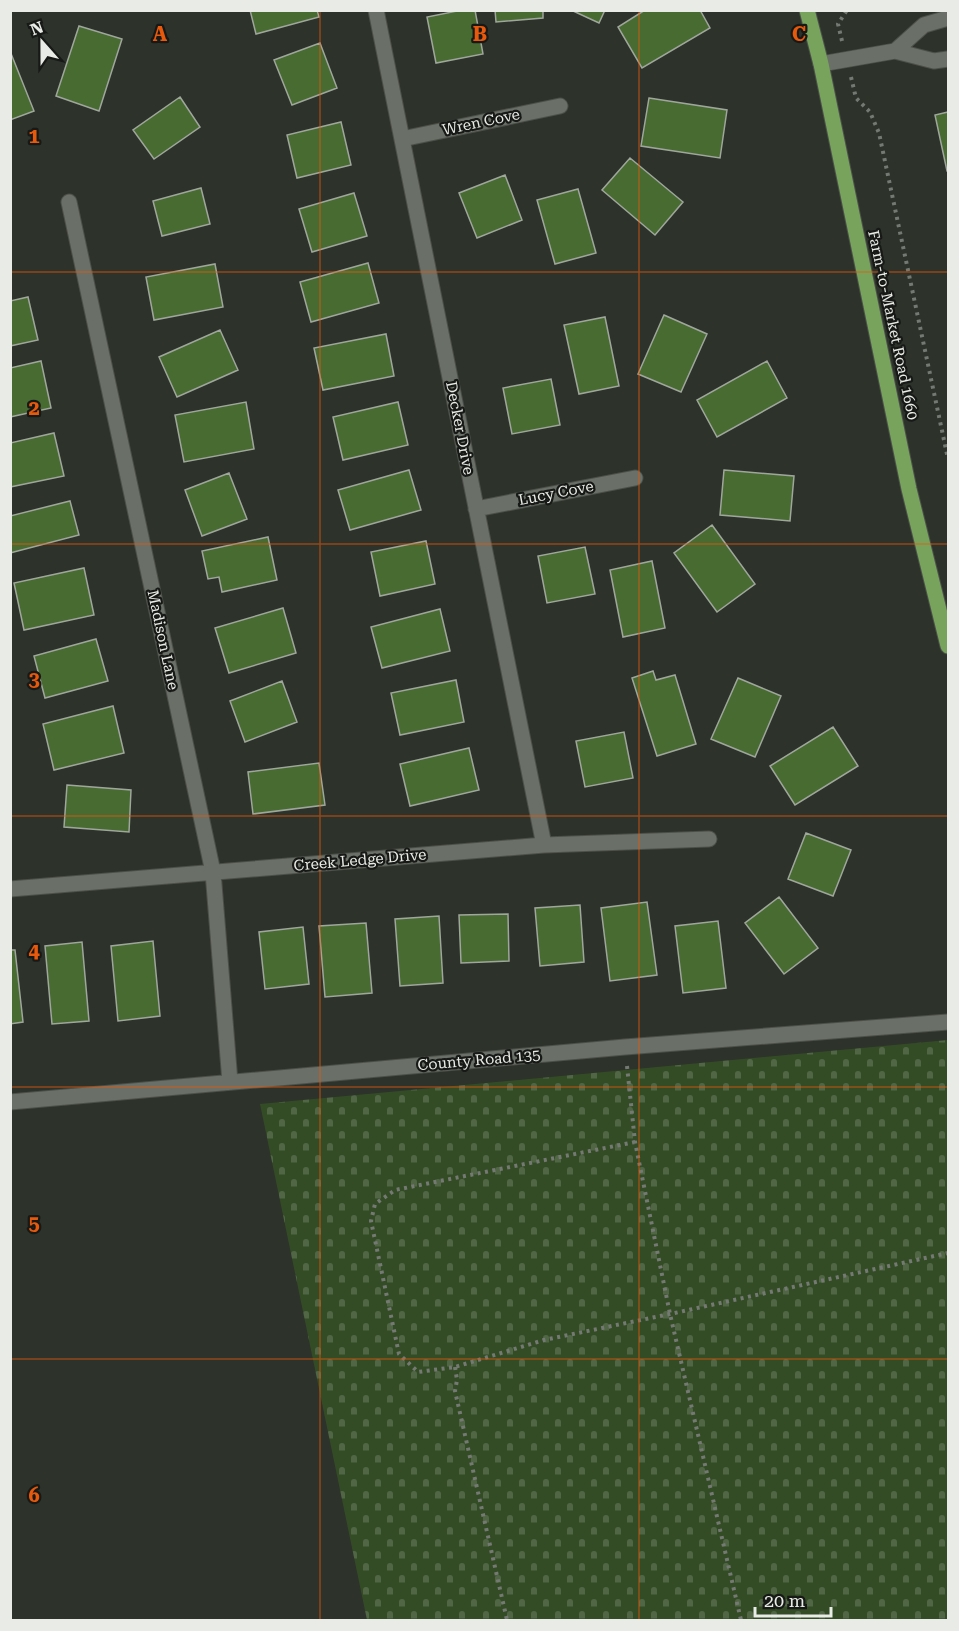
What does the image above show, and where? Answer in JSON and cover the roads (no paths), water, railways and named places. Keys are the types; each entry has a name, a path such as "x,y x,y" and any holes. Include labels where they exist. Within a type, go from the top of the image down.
{"main road":[{"name":"Farm-to-Market Road 1660","path":"807,10 821,64 909,489 948,646"}],"street":[{"name":"Decker Drive","path":"376,10 543,844"},
{"path":"895,51 924,26 948,18"},
{"path":"821,64 895,51 933,61 948,59"},
{"name":"Wren Cove","path":"402,139 560,106"},
{"name":"Madison Lane","path":"69,202 213,872 230,1082"},
{"name":"Lucy Cove","path":"476,509 635,478"},
{"name":"Creek Ledge Drive","path":"10,889 543,844 709,839"},
{"name":"County Road 135","path":"10,1102 625,1047 948,1022"}]}
